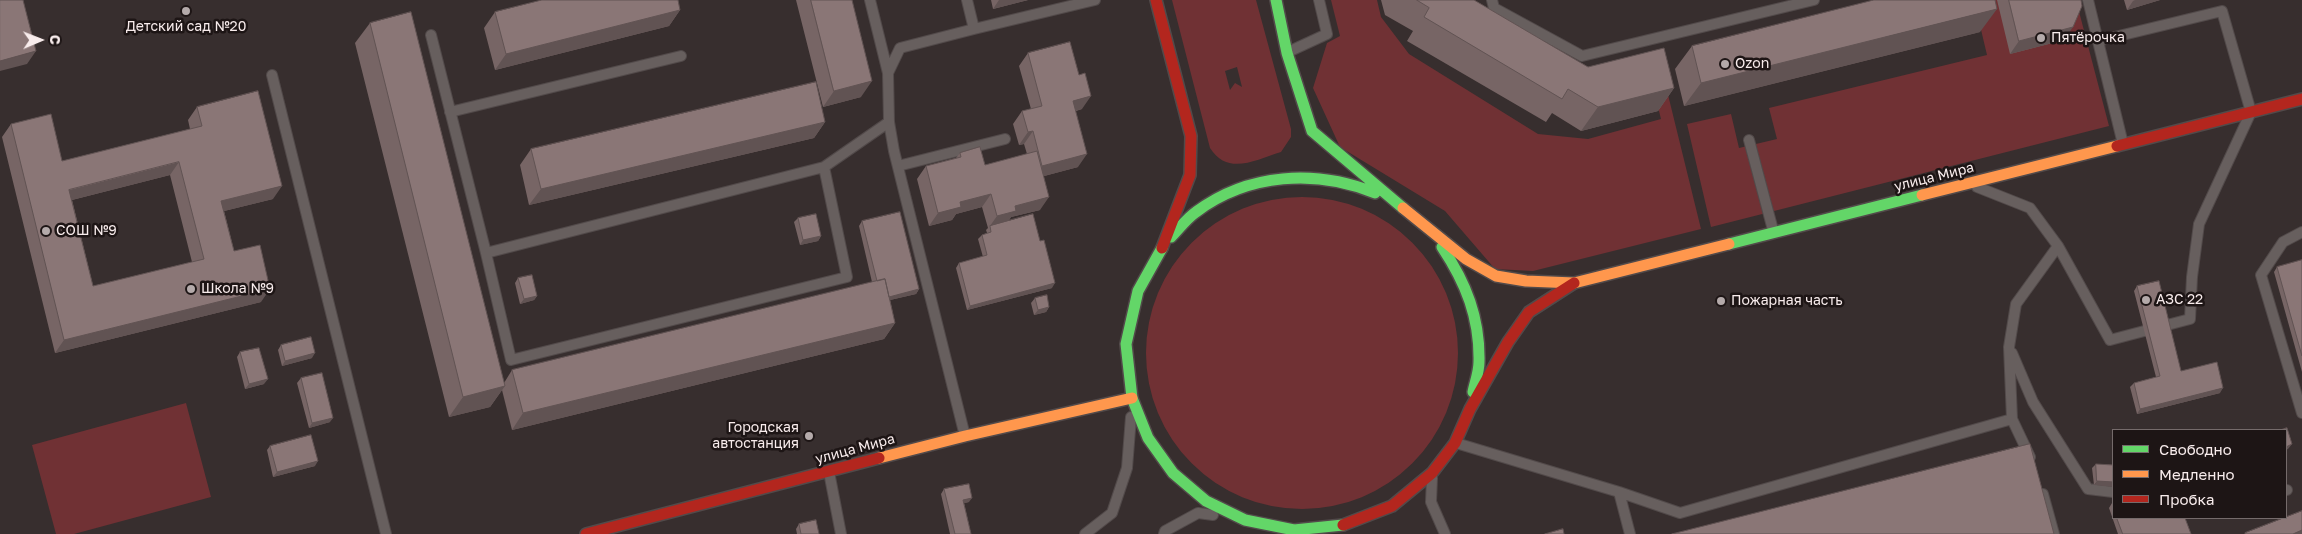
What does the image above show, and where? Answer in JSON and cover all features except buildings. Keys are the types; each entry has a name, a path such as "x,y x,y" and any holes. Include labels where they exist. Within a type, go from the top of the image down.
{"main road":[{"path":"1156,0 1192,136 1190,176 1165,243 1138,291 1126,344 1132,398 1148,438 1174,474 1206,502 1245,520 1294,530 1345,530 1392,506 1432,473 1455,443 1470,409 1508,342 1529,312 1574,283"},
{"path":"1276,0 1288,53 1312,131 1432,233 1466,259 1496,276 1526,281 1574,283"},
{"name":"улица Мира","path":"1574,283 2302,99"},
{"path":"1165,243 1196,212 1234,190 1277,178 1321,177 1330,179 1364,188 1403,208"},
{"path":"1432,233 1459,272 1475,316 1479,362 1470,409"},
{"name":"улица Мира","path":"586,534 965,436 1132,398"}],"lane":[{"path":"870,0 888,72 889,122 898,166 965,436"},
{"path":"967,0 974,29"},
{"path":"888,72 900,48 974,29 1057,4 1094,0"},
{"path":"1288,53 1327,34 1319,0"},
{"path":"1492,0 1494,8 1582,56 1814,0"},
{"path":"2088,0 2123,145"},
{"path":"1968,184 2030,208 2058,246 2110,340 2190,319 2199,224 2251,112 2222,12 2098,41"},
{"path":"431,35 512,360 846,277 824,168"},
{"path":"450,112 681,56"},
{"path":"272,75 386,534"},
{"path":"486,253 824,168 889,122"},
{"path":"898,166 1005,139"},
{"path":"1749,140 1774,233"},
{"path":"2302,232 2283,242 2260,275 2302,413"},
{"path":"2034,467 2012,419 2009,347 2016,304 2058,246"},
{"path":"2009,347 2033,402 2088,489 2112,492"},
{"path":"1085,534 1112,513 1128,468 1132,398"},
{"path":"1455,443 1619,492 1680,513 2012,419"},
{"path":"828,471 842,534"},
{"path":"1432,473 1431,502 1445,534"},
{"path":"2040,484 2054,534"},
{"path":"1619,492 1630,534"},
{"path":"1164,534 1165,531 1198,513 1245,520"}],"shaded area":[{"path":"1172,0 1256,0 1291,129 1291,137 1281,152 1242,164 1225,162 1217,157 1210,148","holes":["1237,67 1242,87 1235,83 1230,90 1225,71"]},
{"path":"1331,0 1377,0 1381,17 1409,54 1538,134 1588,139 1661,119 1646,59 1658,54 1701,229 1533,271 1495,269 1445,211 1340,147 1313,88 1327,43 1340,36"},
{"path":"1974,0 2076,0 2109,126 1711,227 1687,124 1731,114 1739,148 1777,139 1769,108 1987,55"},
{"path":"1287,197 1317,197 1362,208 1389,223 1413,242 1432,266 1447,293 1458,338 1458,368 1447,413 1432,440 1413,464 1389,483 1362,498 1317,509 1287,509 1257,503 1228,491 1203,474 1181,452 1164,427 1152,398 1146,368 1146,338 1152,308 1164,279 1181,254 1203,232 1228,215 1257,203"},
{"path":"186,403 211,497 74,534 56,534 32,445"}],"traffic: fast":[{"path":"1276,0 1287,53 1312,131 1403,208"},
{"path":"1171,237 1192,215 1216,199 1238,189 1260,183 1306,178 1353,185 1375,193"},
{"path":"1729,244 1922,195"},
{"path":"1442,247 1465,288 1474,316 1479,346 1479,362 1473,392"},
{"path":"1162,248 1138,291 1126,344 1132,398 1148,438 1173,473 1206,501 1245,520 1294,530 1343,525"}],"traffic: slow":[{"path":"1922,195 2117,146"},
{"path":"1403,208 1466,259 1496,276 1526,281 1574,283 1729,244"},
{"path":"879,458 965,436 1132,398"}],"traffic: jam":[{"path":"1156,0 1191,136 1190,175 1162,248"},
{"path":"2117,146 2302,99"},
{"path":"1343,525 1392,506 1432,473 1455,443 1470,409 1508,342 1529,312 1574,283"},
{"path":"586,534 879,458"}],"place":[{"name":"Детский сад №20","path":"186,11"},
{"name":"Пятёрочка","path":"2041,38"},
{"name":"Ozon","path":"1725,64"},
{"name":"СОШ №9","path":"46,231"},
{"name":"Школа №9","path":"191,289"},
{"name":"АЗС 22","path":"2146,300"},
{"name":"Пожарная часть","path":"1721,301"},
{"name":"Городская автостанция","path":"809,436"}]}
